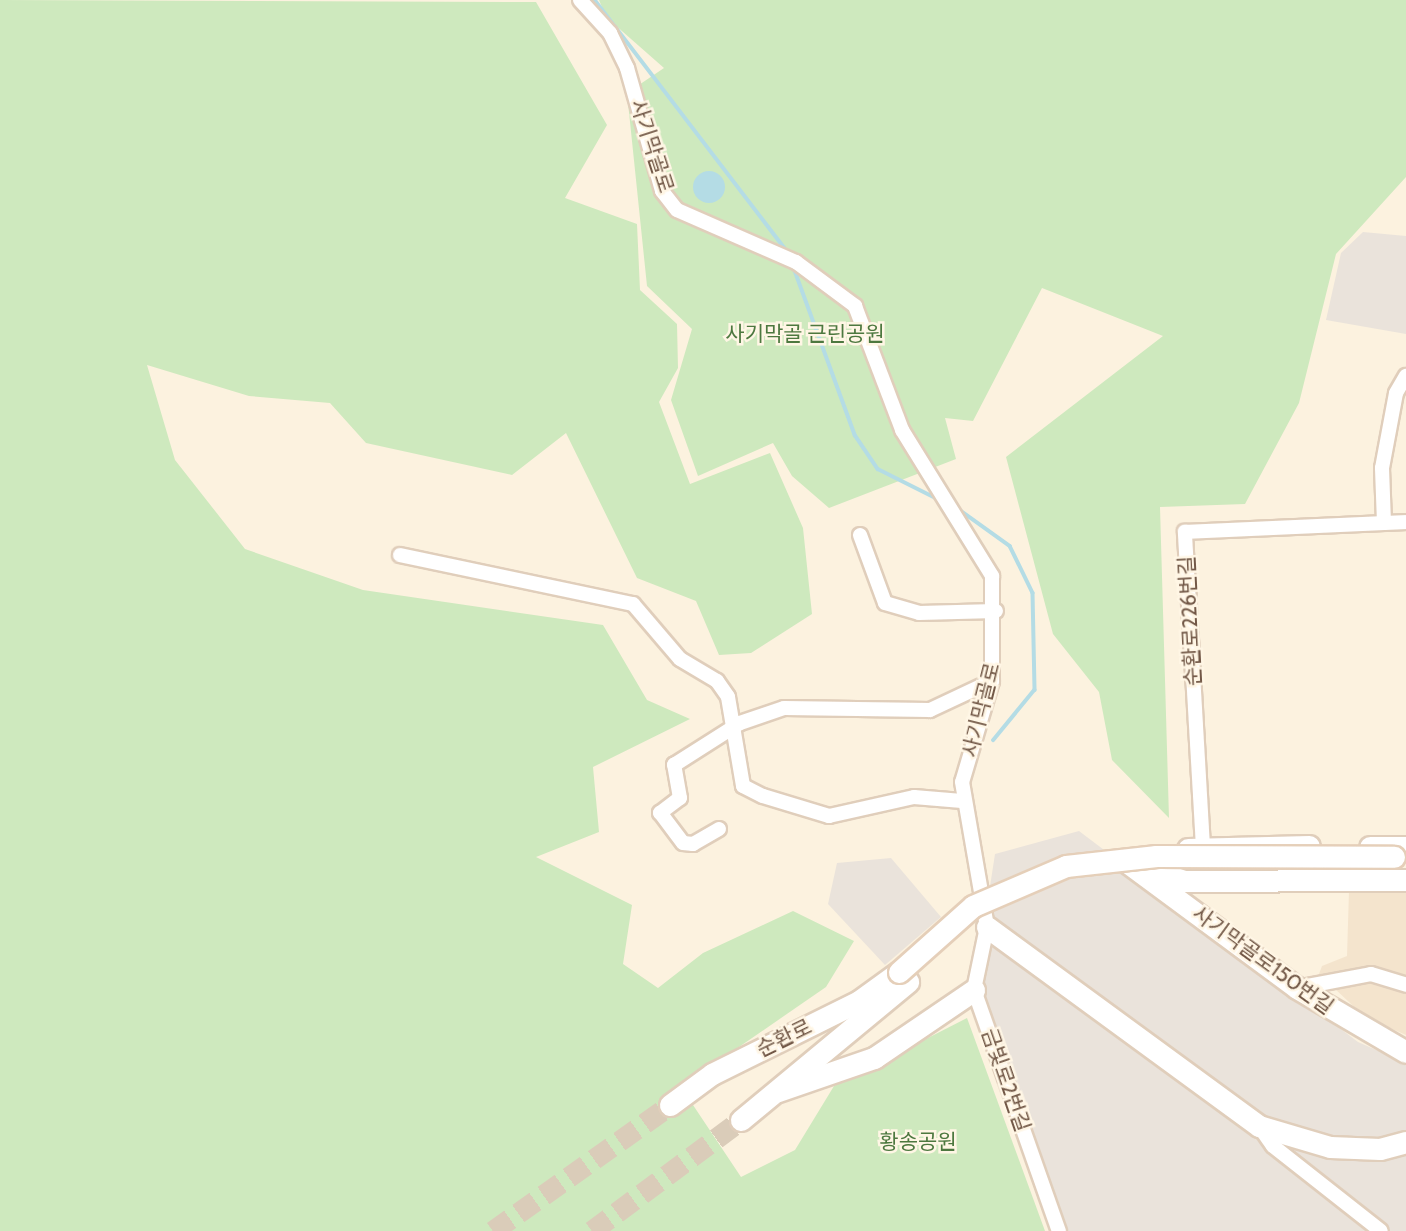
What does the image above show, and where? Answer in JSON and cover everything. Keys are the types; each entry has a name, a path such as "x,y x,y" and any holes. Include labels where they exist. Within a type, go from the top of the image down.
{"main road":[{"path":"981,905 1059,871 1203,847 1402,864"},
{"path":"903,977 973,906 1066,866 1156,856 1402,864"},
{"path":"1124,860 1183,881 1402,864"},
{"name":"사기막골로150번길","path":"1124,860 1297,988 1406,1052"},
{"path":"987,927 1259,1126 1330,1147 1380,1149 1406,1142"},
{"name":"순환로","path":"741,1120 778,1091 903,977"},
{"name":"순환로","path":"670,1105 712,1074 903,977"},
{"path":"778,1091 874,1058 974,990"}],"street":[{"name":"사기막골로","path":"580,0 610,33 627,68 662,191 677,210 789,260 855,306 902,430 992,576 996,611 992,681 962,801 987,927"},
{"path":"1384,523 1382,468 1396,393 1406,376"},
{"name":"순환로226번길","path":"1203,847 1185,532 1406,522"},
{"path":"860,535 885,603 919,613 996,611"},
{"path":"400,555 633,604 680,659 717,681 728,697 729,725 743,786 813,812 841,815 914,797 962,801"},
{"path":"719,829 693,844 683,843 660,813 680,798 671,768 729,725 784,708 930,710 992,681"},
{"path":"974,990 987,927"},
{"path":"1297,988 1371,974 1406,985"},
{"name":"금빛로2번길","path":"974,990 1059,1231"},
{"path":"1259,1126 1273,1146 1381,1231"}],"shaded area":[{"path":"1363,232 1406,236 1406,334 1326,320 1341,253"},
{"path":"1079,831 1358,1042 1406,1063 1406,1231 1068,1231 974,990 995,854"},
{"path":"891,858 941,917 885,965 828,904 837,863"},
{"path":"1406,890 1406,1035 1365,1017 1319,974 1322,966 1347,956 1349,891"}],"green space":[{"name":"황송공원","path":"0,0 536,2 607,125 565,198 637,224 640,290 677,324 678,368 659,402 690,484 770,453 803,528 812,614 751,653 719,655 696,601 637,578 566,433 512,475 366,443 330,403 249,396 147,365 175,460 245,549 363,590 603,625 647,700 690,719 593,767 599,832 536,857 632,905 623,964 658,988 703,953 793,911 854,941 826,987 681,1087 741,1177 795,1150 834,1086 967,1018 1045,1231 0,1231"},
{"name":"사기막골 근린공원","path":"599,0 1406,0 1406,177 1336,254 1299,403 1245,504 1160,507 1169,818 1112,760 1099,692 1053,634 1006,457 1163,336 1042,288 973,421 945,418 956,459 829,508 792,476 773,443 698,476 671,400 692,329 647,286 627,93 664,68 606,17"}],"water":[{"path":"709,171 721,175 725,187 721,199 709,203 697,199 693,187 697,175"}],"waterway":[{"path":"595,0 789,254"},
{"path":"794,268 855,435 878,469 938,499"},
{"path":"957,508 1010,546 1033,593 1035,690 994,740"}],"tunnel":[{"path":"493,1231 670,1105"},
{"path":"592,1231 741,1120"}]}
